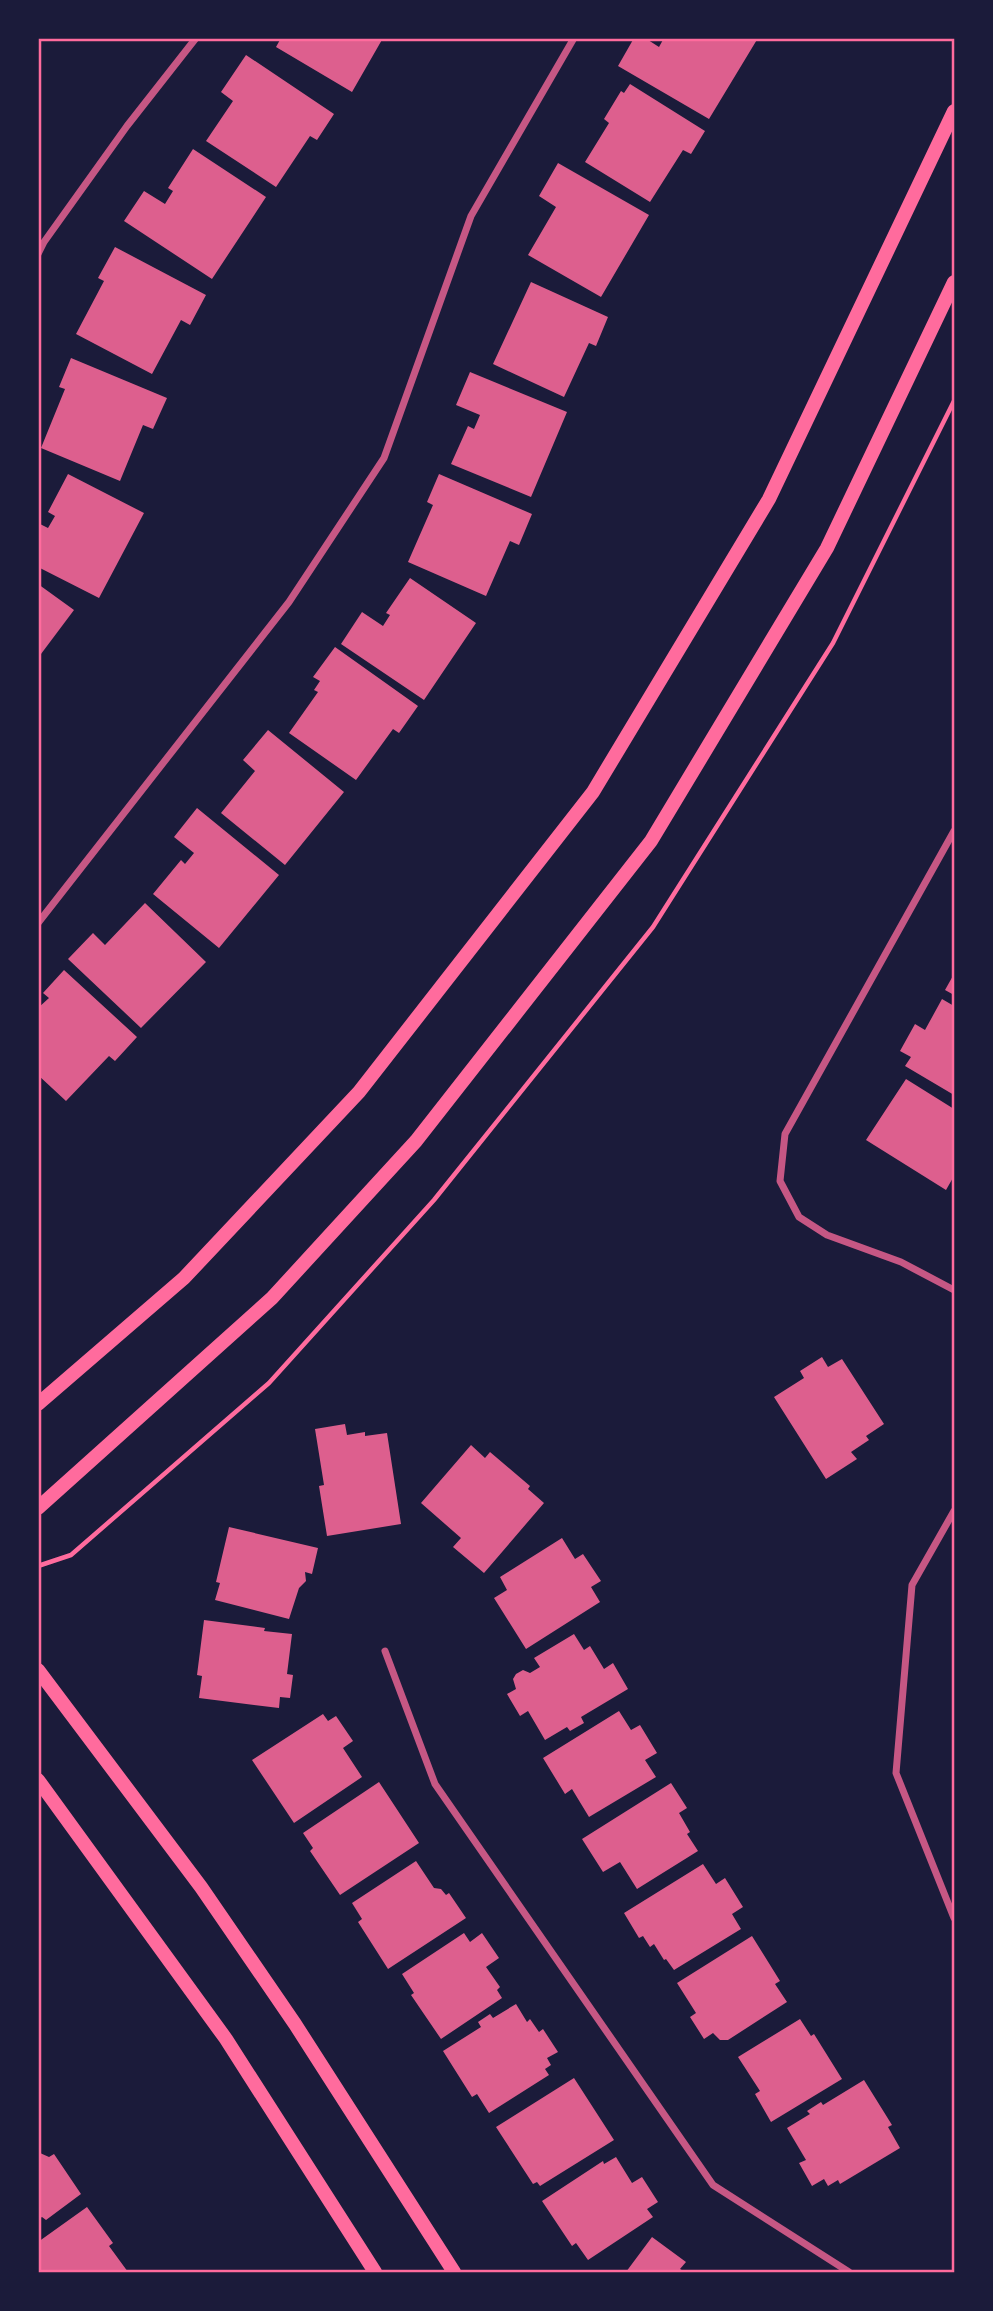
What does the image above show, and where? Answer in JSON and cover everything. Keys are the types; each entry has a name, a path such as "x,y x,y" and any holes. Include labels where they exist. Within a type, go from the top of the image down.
{"main road":[{"path":"38,1404 184,1278 359,1092 593,792 769,499 954,111"},
{"path":"38,1508 262,1307 416,1141 651,841 827,548 954,282"},
{"path":"38,1670 216,1909 295,2024 454,2273"},
{"path":"38,1780 226,2039 374,2273"}],"street":[{"path":"38,254 127,125 195,38"},
{"path":"38,923 289,602 384,458 471,216 574,38"},
{"path":"954,831 785,1134 780,1181 799,1217 827,1235 901,1262 954,1290"},
{"path":"954,1511 912,1586 896,1773 954,1918"},
{"path":"385,1651 435,1784 713,2185 849,2273"}],"building":[{"path":"281,38 383,38 352,92 276,47"},
{"path":"634,38 645,38 659,47 664,38 758,38 709,119 618,66"},
{"path":"246,55 334,114 317,140 310,136 276,187 206,141 233,101 221,92"},
{"path":"630,84 705,131 691,154 683,150 650,202 585,162 609,123 604,119 621,91 624,93"},
{"path":"193,149 266,197 212,279 124,221 144,191 165,204 173,191 168,188"},
{"path":"558,163 649,215 601,297 528,255 556,207 539,196"},
{"path":"115,247 206,295 190,325 181,320 152,374 76,334 104,281 98,278"},
{"path":"531,282 608,317 596,346 589,343 564,397 493,364"},
{"path":"71,358 167,398 153,429 143,425 120,481 41,448 65,389 59,387"},
{"path":"470,372 567,412 531,497 451,464 468,426 474,429 480,415 456,405"},
{"path":"68,474 144,513 99,598 38,567 38,523 48,528 55,516 48,512"},
{"path":"439,474 532,514 519,545 510,541 486,596 408,562 433,505 427,502"},
{"path":"410,578 476,623 424,700 341,644 362,612 383,626 390,615 386,613"},
{"path":"38,584 74,610 38,658"},
{"path":"335,647 418,706 399,733 393,729 356,780 289,733 318,692 314,690 320,681 313,677"},
{"path":"268,730 344,792 285,865 221,813 255,771 243,760"},
{"path":"197,808 279,875 219,948 153,894 181,860 185,864 194,853 174,837"},
{"path":"145,903 206,962 141,1028 68,959 93,933 105,945"},
{"path":"64,970 137,1037 115,1061 109,1056 66,1101 38,1075 38,1008 49,998 43,993"},
{"path":"954,974 954,995 945,990"},
{"path":"942,999 954,1006 954,1095 905,1066 911,1057 900,1051 915,1024 925,1030"},
{"path":"906,1079 954,1109 954,1176 946,1190 866,1140"},
{"path":"822,1357 828,1367 842,1359 884,1424 866,1436 869,1440 851,1452 857,1459 826,1479 774,1397 804,1378 800,1371"},
{"path":"345,1424 347,1435 387,1433 401,1524 327,1536 319,1486 324,1485 315,1429"},
{"path":"471,1445 485,1458 490,1452 530,1486 528,1489 544,1503 484,1573 453,1547 461,1538 421,1503"},
{"path":"229,1527 318,1548 312,1574 305,1572 306,1581 299,1588 289,1619 215,1600 220,1583 216,1582"},
{"path":"562,1538 575,1559 583,1554 601,1581 591,1587 600,1602 526,1649 494,1598 507,1590 500,1577"},
{"path":"204,1620 292,1634 287,1674 293,1675 290,1698 280,1697 279,1708 199,1698 202,1676 197,1675"},
{"path":"574,1634 584,1650 590,1646 604,1669 613,1663 628,1689 581,1717 584,1723 570,1731 567,1727 545,1740 528,1711 520,1716 507,1694 516,1689 513,1679 516,1674 523,1670 530,1673 540,1667 534,1658"},
{"path":"619,1711 631,1730 640,1725 657,1753 645,1760 656,1777 589,1817 572,1789 565,1794 543,1758"},
{"path":"323,1714 328,1721 336,1716 353,1741 343,1748 362,1777 294,1823 252,1760"},
{"path":"379,1782 419,1843 340,1895 310,1851 313,1848 303,1833"},
{"path":"671,1783 687,1808 679,1813 690,1832 687,1834 698,1851 637,1889 620,1862 603,1872 582,1839"},
{"path":"416,1861 434,1888 441,1889 446,1895 449,1893 466,1918 388,1969 358,1922 362,1919 352,1903"},
{"path":"703,1864 716,1884 725,1878 743,1907 732,1914 741,1929 674,1970 654,1944 650,1947 643,1936 639,1938 624,1913"},
{"path":"464,1933 470,1942 482,1933 499,1958 486,1967 500,1987 497,1990 502,1998 441,2039 411,1995 414,1993 402,1974"},
{"path":"752,1936 780,1981 775,1984 787,2002 728,2040 720,2040 713,2033 704,2039 690,2017 696,2013 677,1983"},
{"path":"516,2004 527,2022 530,2019 539,2032 543,2029 558,2052 547,2058 551,2065 545,2069 549,2075 489,2113 477,2094 472,2097 443,2051 481,2027 478,2022 490,2014 493,2018"},
{"path":"800,2019 811,2036 814,2034 842,2079 771,2122 755,2094 760,2091 738,2057"},
{"path":"574,2078 614,2140 540,2186 537,2182 533,2184 496,2127"},
{"path":"864,2080 892,2125 888,2127 900,2148 840,2184 838,2180 828,2186 824,2179 812,2186 799,2163 806,2160 787,2128 810,2114 807,2111 821,2102 823,2105"},
{"path":"40,2153 49,2157 54,2154 81,2194 46,2220 42,2217 38,2219"},
{"path":"616,2157 632,2183 642,2177 658,2202 647,2209 653,2217 588,2260 576,2243 572,2246 542,2201 603,2161 604,2164"},
{"path":"87,2207 113,2243 109,2246 128,2272 38,2272 38,2242"},
{"path":"652,2237 686,2262 680,2269 685,2272 626,2272"}]}
